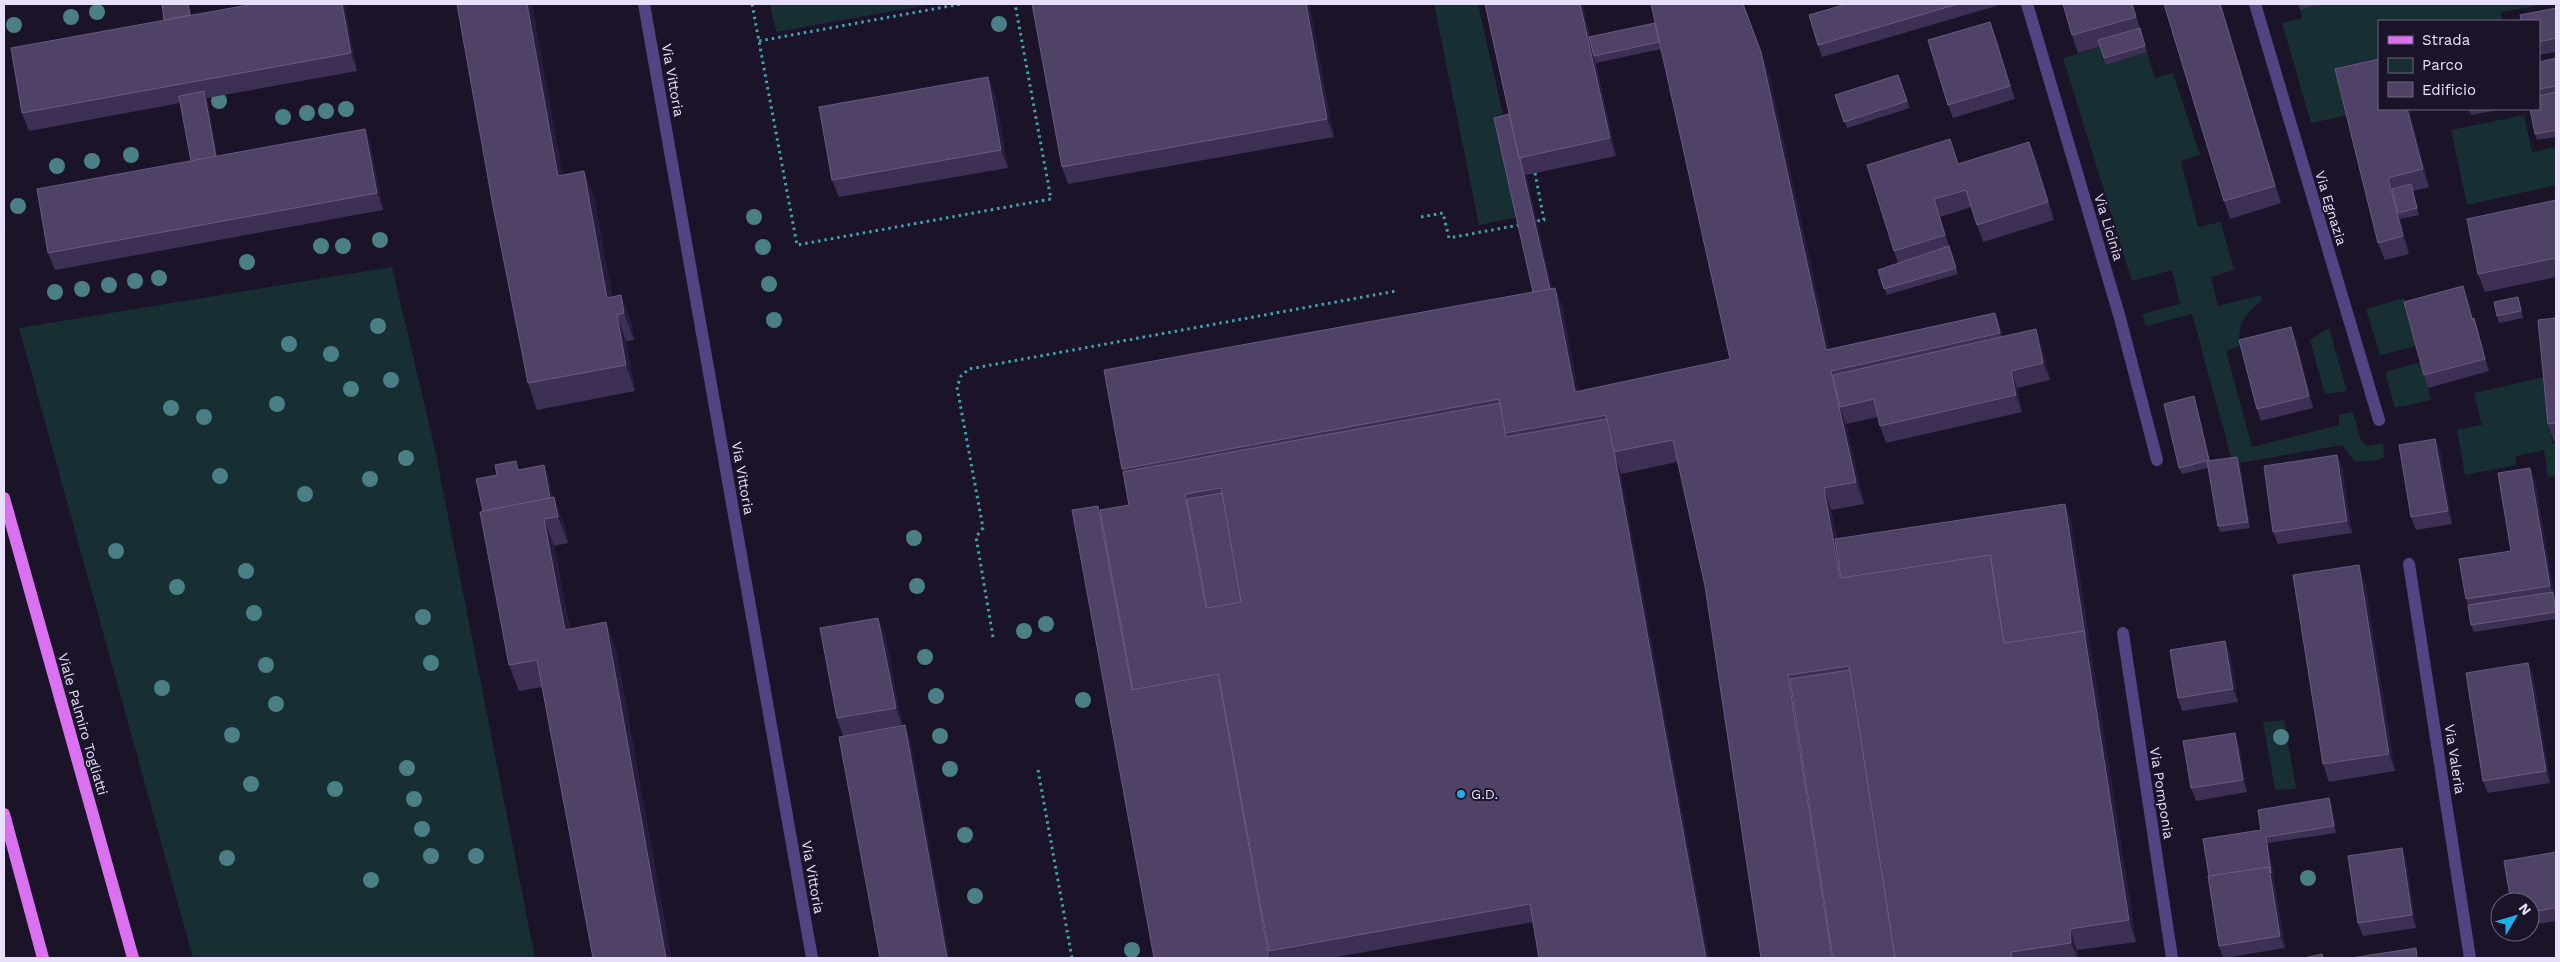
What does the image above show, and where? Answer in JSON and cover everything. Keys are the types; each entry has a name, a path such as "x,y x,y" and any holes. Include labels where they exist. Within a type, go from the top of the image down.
{"main road":[{"name":"Viale Palmiro Togliatti","path":"4,498 133,958"},
{"path":"4,814 43,958"}],"street":[{"name":"Via Vittoria","path":"644,4 812,958"},
{"name":"Via Licinia","path":"2027,4 2120,318 2157,460"},
{"name":"Via Egnazia","path":"2255,4 2379,420"},
{"name":"Via Valeria","path":"2410,564 2470,958"},
{"name":"Via Pomponia","path":"2123,633 2172,958"}],"path":[{"path":"752,4 796,245 1051,199 1015,4"},
{"path":"759,41 961,4"},
{"path":"1535,174 1544,220 1536,222"},
{"path":"1421,217 1443,213 1449,238 1520,225"},
{"path":"993,637 976,537 983,528 957,387 961,376 969,369 1396,291"},
{"path":"1038,770 1072,958"}],"green space":[{"path":"770,4 933,4 776,32"},
{"path":"1434,4 1478,4 1506,128 1518,217 1479,225"},
{"path":"2320,4 2547,4 2501,12 2502,20 2378,20 2378,79 2348,115 2311,123 2282,23 2302,18 2300,10"},
{"path":"2101,47 2106,64 2147,52 2155,78 2173,73 2200,155 2181,161 2198,227 2221,222 2234,270 2211,277 2218,306 2261,295 2262,300 2251,310 2241,325 2240,346 2226,351 2252,447 2339,425 2339,415 2353,412 2361,441 2368,446 2383,443 2384,457 2379,460 2355,462 2342,445 2233,464 2192,314 2146,326 2142,314 2180,304 2172,270 2132,281 2063,58"},
{"path":"2524,115 2532,152 2556,147 2556,185 2467,205 2451,130"},
{"path":"392,267 434,445 535,958 193,958 19,328"},
{"path":"2404,298 2417,346 2380,355 2366,309"},
{"path":"2329,328 2347,391 2325,394 2310,340"},
{"path":"2421,362 2431,400 2395,408 2385,372"},
{"path":"2548,376 2552,443 2556,443 2556,476 2548,477 2544,450 2516,456 2516,465 2465,475 2457,430 2482,425 2474,393"},
{"path":"2284,720 2296,789 2275,790 2263,722"}],"building":[{"path":"162,4 188,4 190,15 164,20"},
{"path":"254,4 342,4 351,53 22,113 11,48"},
{"path":"457,4 527,4 558,176 584,171 607,298 621,295 624,313 617,315 626,365 528,383 493,206"},
{"path":"1032,4 1306,4 1327,119 1062,167"},
{"path":"1485,4 1580,4 1610,138 1519,158"},
{"path":"1651,4 1743,4 1761,52 1826,350 1995,313 2000,333 1831,371 1856,482 1824,488 1840,578 1990,555 2004,643 2084,631 2129,920 2070,929 2071,943 2011,952 2012,958 1895,958 1849,666 1788,675 1832,958 1761,958 1705,586 1673,440 1613,452 1606,415 1505,433 1499,399 1122,469 1104,370 1555,288 1575,392 1730,359"},
{"path":"1847,4 1958,4 1818,45 1809,15"},
{"path":"2063,4 2132,4 2136,17 2072,35"},
{"path":"2164,4 2220,4 2275,186 2224,201"},
{"path":"2556,8 2556,38 2540,42 2540,20 2521,20 2520,15"},
{"path":"1990,22 2010,86 1948,105 1928,40"},
{"path":"1655,23 1659,42 1594,56 1589,37"},
{"path":"2140,28 2145,46 2104,58 2098,40"},
{"path":"2556,58 2556,86 2540,89 2540,62"},
{"path":"2378,59 2378,110 2407,110 2423,169 2388,178 2403,236 2378,243 2335,69"},
{"path":"1898,75 1907,101 1844,122 1835,95"},
{"path":"988,77 1001,150 832,180 819,107"},
{"path":"204,91 216,157 191,161 179,96"},
{"path":"2556,92 2556,130 2535,134 2530,110 2540,110 2540,96"},
{"path":"1509,114 1550,289 1533,292 1494,118"},
{"path":"365,129 377,193 48,253 37,189"},
{"path":"1950,139 1958,164 2029,142 2048,202 1977,225 1966,190 1934,199 1945,235 1894,251 1867,165"},
{"path":"2411,184 2417,208 2398,213 2392,189"},
{"path":"2556,200 2556,258 2478,274 2467,219"},
{"path":"1949,246 1956,268 1884,289 1878,270"},
{"path":"2463,286 2485,359 2424,375 2404,302"},
{"path":"2518,297 2521,311 2497,316 2494,302"},
{"path":"2556,318 2556,423 2548,424 2538,320"},
{"path":"2291,327 2309,396 2257,409 2239,340"},
{"path":"2036,329 2043,363 2011,371 2016,395 1880,426 1874,399 1840,407 1833,375"},
{"path":"2194,396 2209,460 2179,468 2164,404"},
{"name":"G.D.","path":"1500,403 1506,437 1607,419 1706,958 1539,958 1530,904 1269,951 1218,674 1133,690 1100,510 1129,505 1123,472","holes":["1221,488 1241,602 1206,608 1185,494"]},
{"path":"2435,439 2448,511 2411,517 2399,445"},
{"path":"2337,455 2347,521 2273,532 2264,466"},
{"path":"2237,457 2248,522 2218,526 2207,461"},
{"path":"516,461 518,470 544,465 550,498 483,511 476,479 497,475 495,465"},
{"path":"2530,468 2550,586 2466,599 2459,559 2511,551 2498,473"},
{"path":"1222,493 1241,602 1207,608 1187,499"},
{"path":"554,497 558,517 544,519 565,630 606,622 666,958 593,958 537,660 509,665 480,512"},
{"path":"2065,504 2085,635 2084,631 2004,643 1990,555 1841,578 1835,539"},
{"path":"1098,506 1132,690 1218,674 1269,958 1154,958 1072,510"},
{"path":"2359,565 2389,754 2323,764 2293,575"},
{"path":"2553,592 2556,612 2471,625 2468,605"},
{"path":"878,618 896,708 837,718 820,628"},
{"path":"2225,641 2233,689 2178,698 2170,650"},
{"path":"2528,663 2546,771 2483,781 2466,673"},
{"path":"1850,670 1895,958 1833,958 1790,679"},
{"path":"905,725 947,958 880,958 839,737"},
{"path":"2235,733 2243,780 2191,788 2183,741"},
{"path":"2329,798 2334,826 2266,837 2271,873 2269,867 2209,876 2203,839 2261,830 2258,810"},
{"path":"2402,848 2412,915 2358,923 2348,856"},
{"path":"2556,852 2556,908 2540,910 2540,892 2509,892 2504,861"},
{"path":"2269,867 2280,936 2219,946 2208,876"},
{"path":"2416,948 2417,958 2351,958"},
{"path":"2322,954 2323,958 2304,958"}],"place":[{"name":"G.D.","path":"1461,794"}]}
